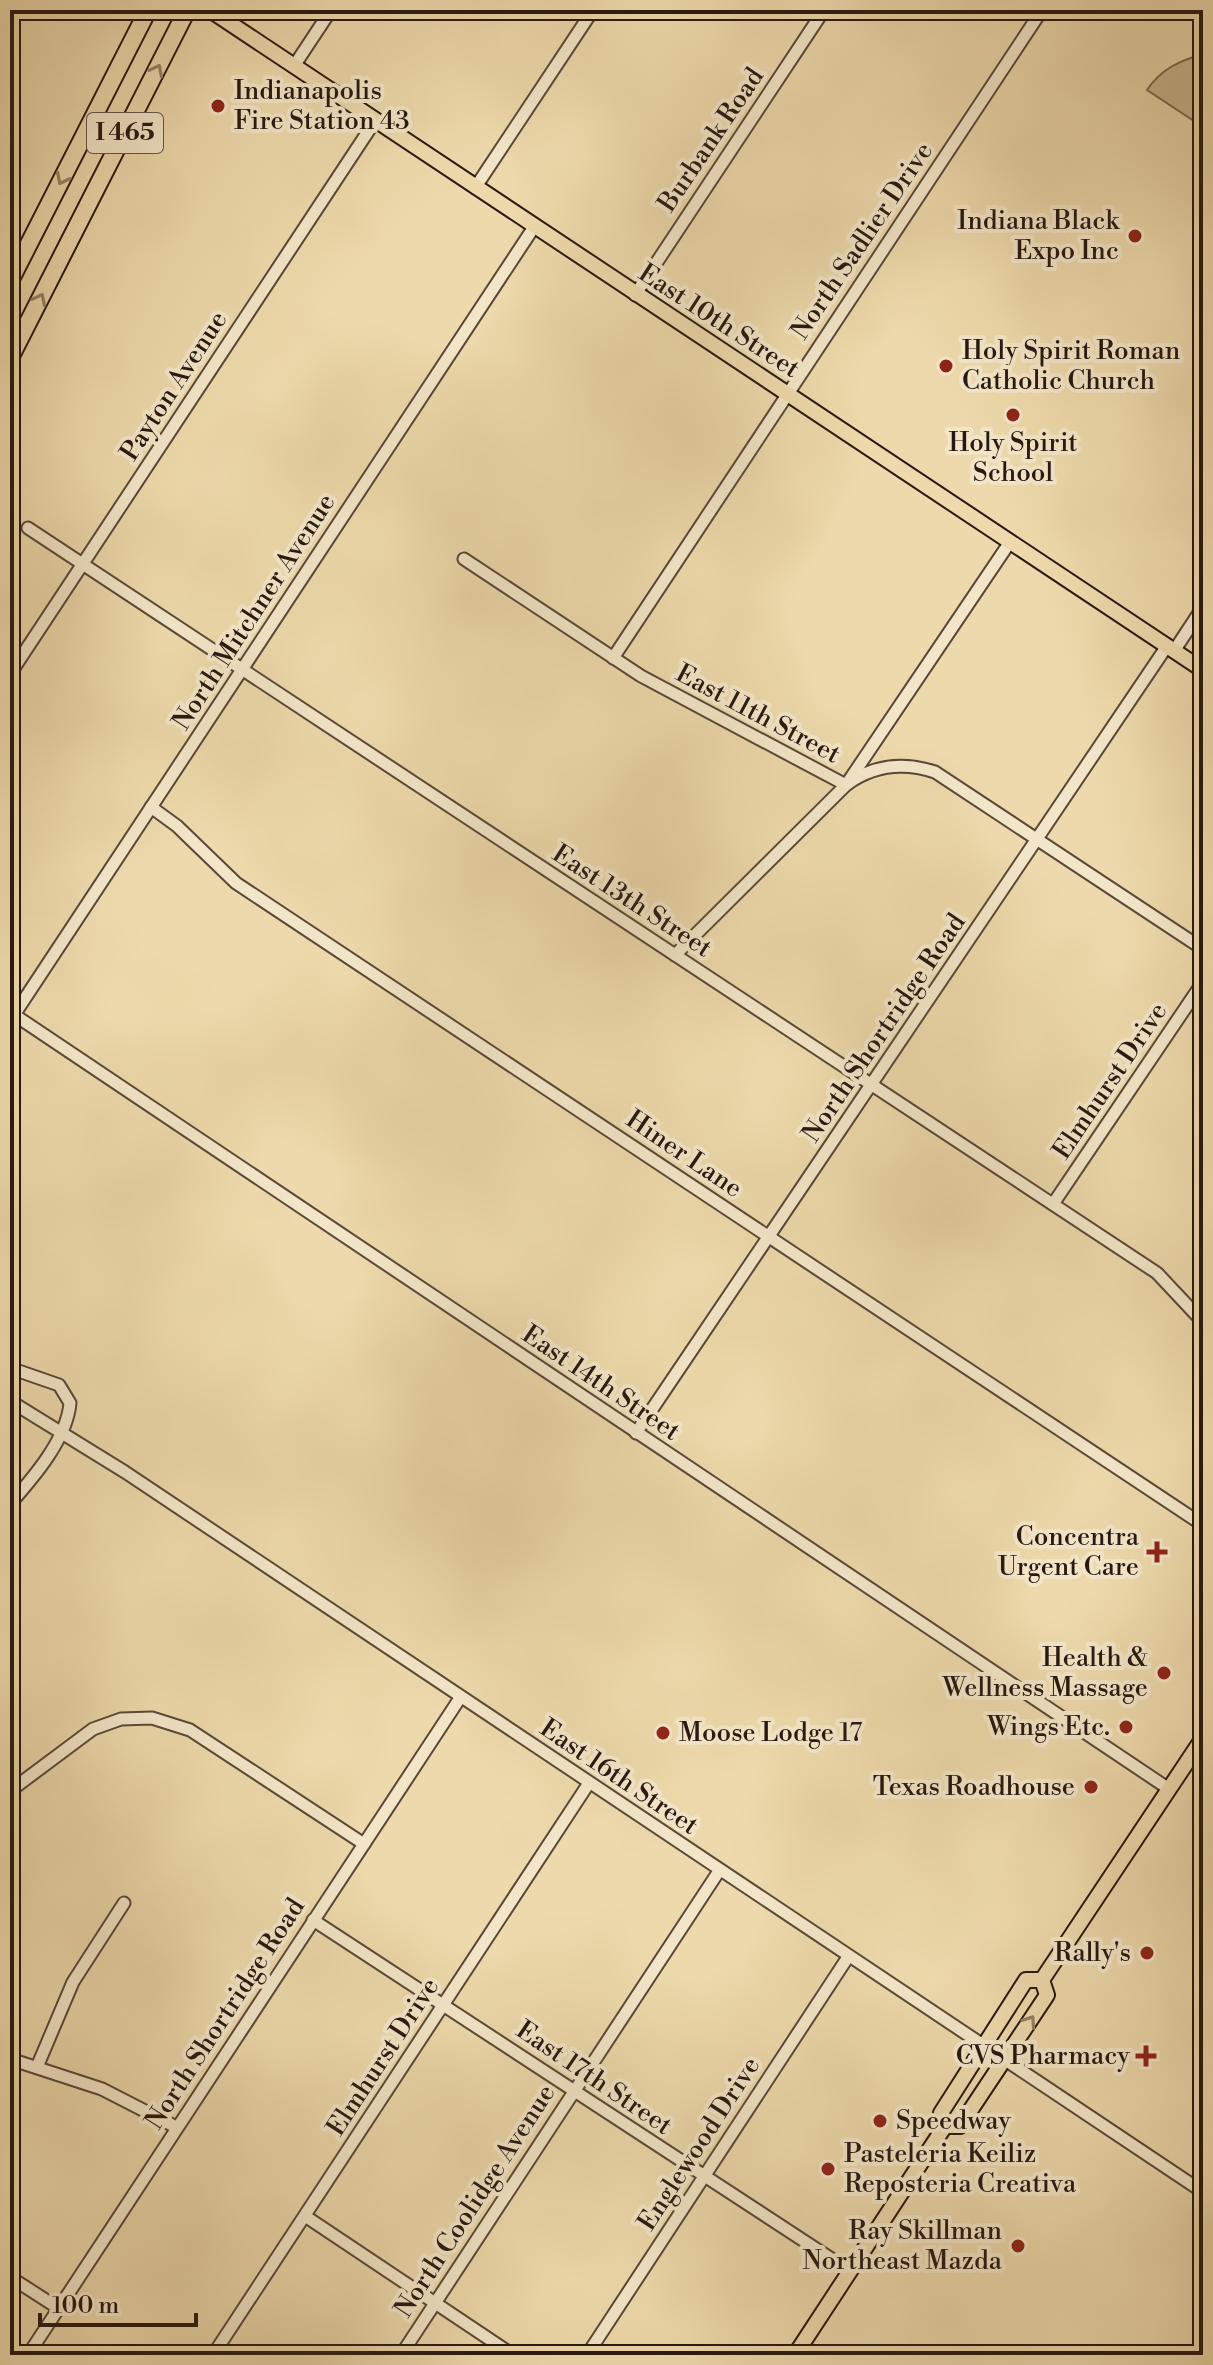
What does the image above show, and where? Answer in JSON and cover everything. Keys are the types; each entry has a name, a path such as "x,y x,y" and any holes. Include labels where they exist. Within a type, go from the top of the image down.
{"highway":[{"name":"I 465","path":"10,281 148,10"},
{"name":"I 465","path":"10,358 187,10"}],"main road":[{"name":"East 10th Street","path":"210,10 1203,670"},
{"path":"1042,1980 1203,1738"},
{"path":"945,2126 941,2113 1026,1980 1042,1980"},
{"path":"945,2126 960,2126 1047,1995 1042,1980"},
{"path":"795,2355 945,2126"}],"street":[{"path":"294,66 331,10"},
{"path":"475,188 593,10"},
{"name":"Burbank Road","path":"635,295 824,10"},
{"name":"North Sadlier Drive","path":"613,658 1042,10"},
{"name":"Payton Avenue","path":"10,674 375,121"},
{"name":"North Mitchner Avenue","path":"11,1015 534,227"},
{"name":"East 13th Street","path":"28,528 1157,1273 1203,1322"},
{"path":"675,955 846,785 1010,542"},
{"name":"East 11th Street","path":"464,559 650,682 846,785 889,767 925,769 945,778 1203,949"},
{"name":"North Shortridge Road","path":"636,1433 1037,839 1170,648 1203,607"},
{"name":"Hiner Lane","path":"151,807 177,826 218,870 236,883 1203,1525"},
{"name":"Elmhurst Drive","path":"1053,1204 1203,982"},
{"name":"East 14th Street","path":"11,1015 1169,1789"},
{"path":"10,1368 59,1385 70,1403 61,1431 32,1477 10,1504"},
{"name":"East 16th Street","path":"10,1401 61,1431 1203,2192"},
{"name":"North Shortridge Road","path":"28,2355 460,1698"},
{"path":"10,1791 84,1734 126,1718 152,1718 184,1727 364,1844"},
{"name":"Elmhurst Drive","path":"213,2355 589,1783"},
{"name":"North Coolidge Avenue","path":"401,2355 719,1871"},
{"path":"37,2067 73,1982 124,1903"},
{"name":"East 17th Street","path":"313,1920 850,2271"},
{"name":"Englewood Drive","path":"587,2355 848,1957"},
{"path":"10,2059 109,2091 176,2127"},
{"path":"305,2216 513,2355"},
{"path":"10,2277 58,2308"}],"shaded area":[{"path":"1203,54 1203,127 1147,90 1158,76 1171,67"}],"place":[{"name":"Indianapolis Fire Station 43","path":"218,106"},
{"name":"Indiana Black Expo Inc","path":"1135,236"},
{"name":"Holy Spirit Roman Catholic Church","path":"946,366"},
{"name":"Holy Spirit School","path":"1013,415"},
{"name":"Concentra Urgent Care","path":"1157,1552"},
{"name":"Health & Wellness Massage","path":"1164,1673"},
{"name":"Wings Etc.","path":"1126,1727"},
{"name":"Moose Lodge 17","path":"663,1733"},
{"name":"Texas Roadhouse","path":"1091,1787"},
{"name":"Rally's","path":"1147,1953"},
{"name":"CVS Pharmacy","path":"1146,2056"},
{"name":"Speedway","path":"880,2121"},
{"name":"Pasteleria Keiliz Reposteria Creativa","path":"828,2169"},
{"name":"Ray Skillman Northeast Mazda","path":"1018,2246"}]}
